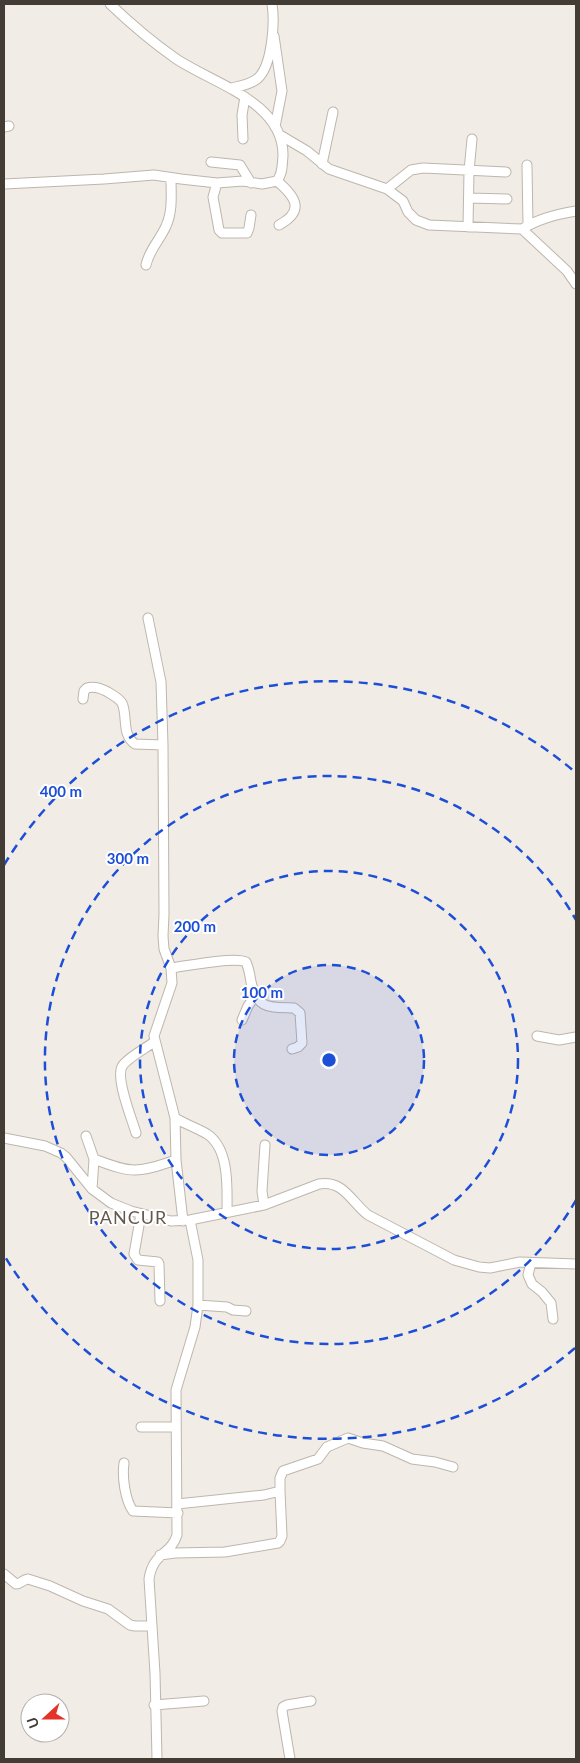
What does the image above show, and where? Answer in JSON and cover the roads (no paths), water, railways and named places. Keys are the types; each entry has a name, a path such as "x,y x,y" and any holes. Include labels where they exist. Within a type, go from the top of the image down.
{"street":[{"path":"110,4 176,58 245,97 266,116 278,131 322,164 338,173 387,188 403,201 408,212 416,220 429,225 468,228 525,227 557,214 576,211"},
{"path":"4,184 154,175 217,183 243,181 262,184 277,181 282,175 283,150 278,131 282,91 272,4"},
{"path":"231,88 252,82 260,77 274,34"},
{"path":"243,140 242,115 245,97"},
{"path":"322,164 333,112"},
{"path":"468,228 469,171 472,139"},
{"path":"211,162 240,165 252,183"},
{"path":"528,165 525,227 567,271 576,284"},
{"path":"387,188 411,170 423,168 506,172"},
{"path":"146,265 151,251 164,231 169,217 171,208 171,178"},
{"path":"277,181 289,191 296,205 295,212 287,221 279,225"},
{"path":"217,183 213,197 219,230 222,233 247,233 250,228 251,215"},
{"path":"470,198 507,199"},
{"path":"148,618 161,682 164,745 163,936 166,957 171,968 172,983 155,1031 154,1042 175,1118 176,1160 186,1220 198,1260 198,1305 195,1327 176,1390 178,1508 176,1539 160,1555 150,1570 149,1579 155,1674 154,1705 157,1759"},
{"path":"83,699 84,691 87,688 91,687 106,691 120,700 126,729 132,742 135,744 164,745"},
{"path":"171,968 224,960 242,960 248,967 255,996 261,1004 272,1008 294,1008 300,1013 302,1043 298,1047 292,1048"},
{"path":"242,1020 255,996"},
{"path":"537,1036 559,1040 576,1037"},
{"path":"136,1133 120,1080 120,1071 122,1065 154,1042"},
{"path":"175,1118 208,1135 216,1144 225,1162 227,1212"},
{"path":"86,1136 94,1159 92,1189"},
{"path":"4,1138 46,1146 61,1153 66,1156 92,1189 111,1202 141,1214 171,1221 186,1220 264,1205 320,1184 334,1184 345,1192 368,1216 454,1260 486,1268 511,1263 576,1264"},
{"path":"264,1145 262,1191 264,1205"},
{"path":"94,1159 114,1167 135,1171 149,1169 176,1160"},
{"path":"141,1214 134,1254 138,1260 154,1260 160,1264 160,1301"},
{"path":"531,1263 528,1275 532,1284 551,1303 553,1319"},
{"path":"198,1305 227,1307 233,1310 246,1311"},
{"path":"141,1428 176,1427"},
{"path":"160,1555 225,1552 278,1543 282,1536 280,1491 282,1471 318,1459 327,1447 348,1438 363,1443 383,1446 412,1459 453,1467"},
{"path":"124,1463 124,1478 133,1511 178,1508 280,1491"},
{"path":"4,1574 16,1584 28,1579 50,1586 108,1610 130,1625 152,1626"},
{"path":"154,1705 204,1701"},
{"path":"290,1759 282,1711 283,1707 311,1701"}],"district":[{"name":"PANCUR","path":"128,1217"}]}
